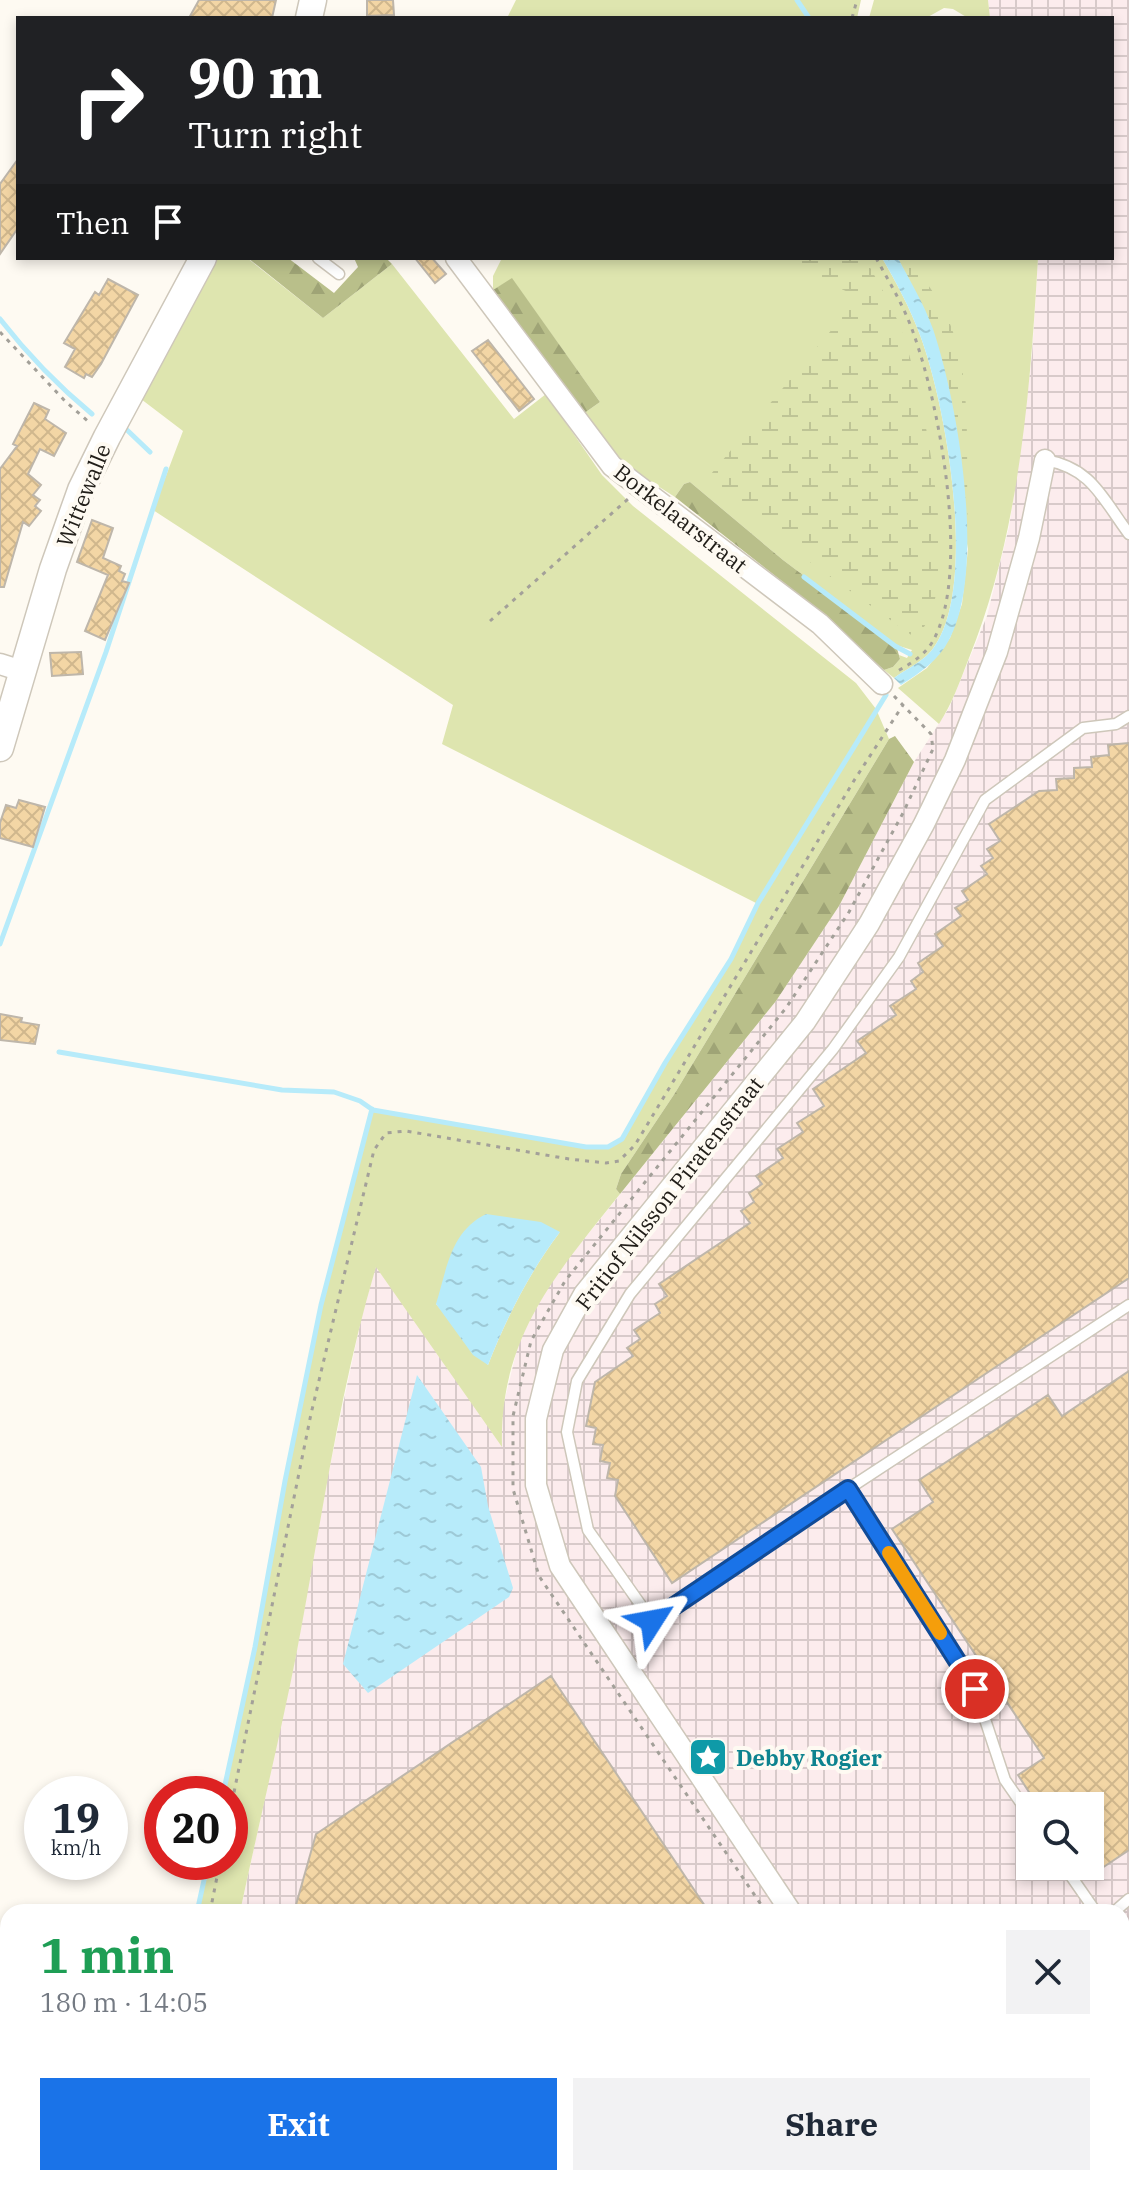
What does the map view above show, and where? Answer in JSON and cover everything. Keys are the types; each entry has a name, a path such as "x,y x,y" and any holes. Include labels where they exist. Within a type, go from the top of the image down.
{"street":[{"name":"Wittewalle","path":"0,748 11,667 53,569 76,503 107,437 202,260"},
{"name":"Borkelaarstraat","path":"458,260 612,466 820,624 882,684"},
{"name":"Fritiof Nilsson Piratenstraat","path":"786,1904 560,1566 536,1485 536,1419 553,1350 584,1294 805,1022 869,924 924,824 955,760 997,652 1029,538 1045,460"}],"lane":[{"path":"321,260 339,274"},
{"path":"1045,460 1067,464 1085,475 1129,534"},
{"path":"1129,716 1116,724 1083,728 985,800 899,957 833,1049 630,1294 577,1381 567,1432 588,1530 652,1621 1129,1305"},
{"path":"848,1489 975,1689 1005,1780 1016,1796"},
{"path":"1074,1880 1090,1904"}],"path":[{"path":"761,1904 539,1576 513,1489 513,1416 531,1341 565,1281 786,1008 849,912 903,813 933,749 931,734 882,684 913,662 932,642 947,595 951,536 926,374 914,334 877,260"},
{"path":"0,332 65,401 107,437"},
{"path":"490,621 640,489"},
{"path":"237,1776 311,1414 374,1150 386,1133 406,1131 569,1159 606,1163 619,1161 635,1145 855,779 903,705"},
{"path":"212,1904 216,1880"}],"shaded area":[{"path":"988,0 1129,0 1129,1904 242,1904 296,1655 325,1489 362,1315 376,1266 502,1446 501,1415 520,1337 555,1275 776,1001 839,906 914,762 949,708 987,616 1009,527 1032,355 1038,260 1114,260 1114,16 990,16"}],"green space":[{"path":"516,0 861,0 857,16 508,16"},
{"path":"874,0 988,0 990,16 965,16 944,8 930,16 870,16"},
{"path":"213,260 250,260 323,318 392,264 514,419 546,394 602,475 633,506 856,683 876,709 889,739 675,1093 621,1174 616,1189 620,1194 574,1252 536,1310 521,1340 510,1373 502,1447 376,1267 351,1363 296,1656 248,1875 248,1776 227,1776 321,1305 372,1109 586,1147 608,1147 622,1139 665,1063 731,959 758,904 442,744 453,705 153,510 183,431 137,396","holes":["560,1232 520,1296 488,1365 436,1304"]},
{"path":"250,260 291,260 334,293 358,267 355,260 388,260 392,264 323,318"},
{"path":"501,260 883,260 912,315 930,365 953,491 956,536 954,578 948,615 936,644 927,655 894,678 884,670 893,667 900,659 899,655 907,658 912,650 896,645 783,560 690,482 684,484 675,497 614,458 583,414 600,402 512,279 493,290 493,276"},
{"path":"794,260 866,260 903,335 929,445 939,540 938,582 930,616 914,637 810,562 706,480 859,297 797,269"},
{"path":"899,260 1038,260 1026,410 1011,511 986,610 956,692 939,724 898,688 927,668 950,638 962,604 968,549 920,300"},
{"path":"899,260 910,260 924,278 942,307 955,337 964,387 968,517 950,401 932,327"},
{"path":"512,278 600,402 583,414 493,290"},
{"path":"690,482 783,560 896,645 900,659 893,667 884,670 821,612 675,497 684,484"},
{"path":"895,736 914,762 839,906 776,1001 620,1194 616,1189 621,1174 675,1093 889,739"},
{"path":"204,1880 247,1880 242,1904 199,1904"}],"water":[{"path":"883,260 899,260 933,329 959,441 967,530 966,572 960,610 949,640 934,660 901,685 894,678 932,650 948,615 956,536 953,491 939,403 920,335"},
{"path":"486,1214 541,1222 560,1232 520,1296 488,1365 473,1355 436,1304 457,1241"},
{"path":"417,1375 481,1467 488,1506 513,1588 509,1597 368,1693 343,1664"}],"building":[{"path":"199,0 276,0 272,16 190,16"},
{"path":"367,0 393,0 394,15 367,16"},
{"path":"16,162 16,231 0,254 0,184"},
{"path":"417,260 434,260 446,274 435,283"},
{"path":"108,279 138,295 101,364 92,377 86,374 84,378 65,367 75,349 64,343 95,292 99,295"},
{"path":"488,340 534,399 519,411 472,351"},
{"path":"34,403 49,410 45,419 66,433 54,456 40,449 28,474 41,485 33,495 40,500 35,506 41,511 29,526 23,522 4,587 0,587 0,469 17,446 13,444"},
{"path":"92,520 113,528 103,558 121,566 119,571 125,574 122,581 129,583 105,640 85,631 108,575 77,562"},
{"path":"81,652 83,674 52,676 50,653"},
{"path":"1129,743 1129,1278 672,1583 615,1496 618,1480 607,1478 610,1463 600,1461 603,1445 593,1444 596,1428 586,1426 595,1382 633,1356 627,1348 640,1339 634,1330 660,1313 655,1304 667,1296 659,1284 750,1223 741,1211 754,1202 749,1193 762,1184 756,1176 783,1158 777,1149 803,1132 797,1123 824,1106 813,1089 866,1053 857,1041 896,1015 890,1006 916,989 911,981 923,972 918,963 943,946 935,934 961,916 955,908 968,900 962,891 987,874 981,866 993,858 987,849 1000,841 989,824 1039,791 1057,790 1056,779 1074,778 1074,768 1092,767 1091,757 1109,755 1108,745"},
{"path":"19,800 45,807 33,847 0,838 0,823 6,805 16,808"},
{"path":"0,1014 39,1025 35,1044 0,1040"},
{"path":"1129,1371 1129,1850 1104,1867 1104,1792 1029,1792 1018,1775 1044,1758 892,1529 933,1502 919,1480 1048,1395 1062,1416"},
{"path":"551,1676 704,1904 296,1904 316,1834"}],"waterway":[{"path":"797,0 808,16"},
{"path":"0,319 43,369 92,414"},
{"path":"127,430 150,452"},
{"path":"0,944 106,652 166,469"},
{"path":"804,577 910,654"},
{"path":"59,1052 282,1090 334,1092 360,1101 373,1110 586,1147 608,1147 622,1139 665,1063 731,959 758,903 886,695"},
{"path":"227,1776 321,1305 372,1109"},
{"path":"199,1904 204,1880"}],"slow traffic":[{"path":"889,1553 940,1633"}],"place":[{"name":"Debby Rogier","path":"708,1757"}],"route":[{"path":"652,1621 848,1489 975,1689"}]}
